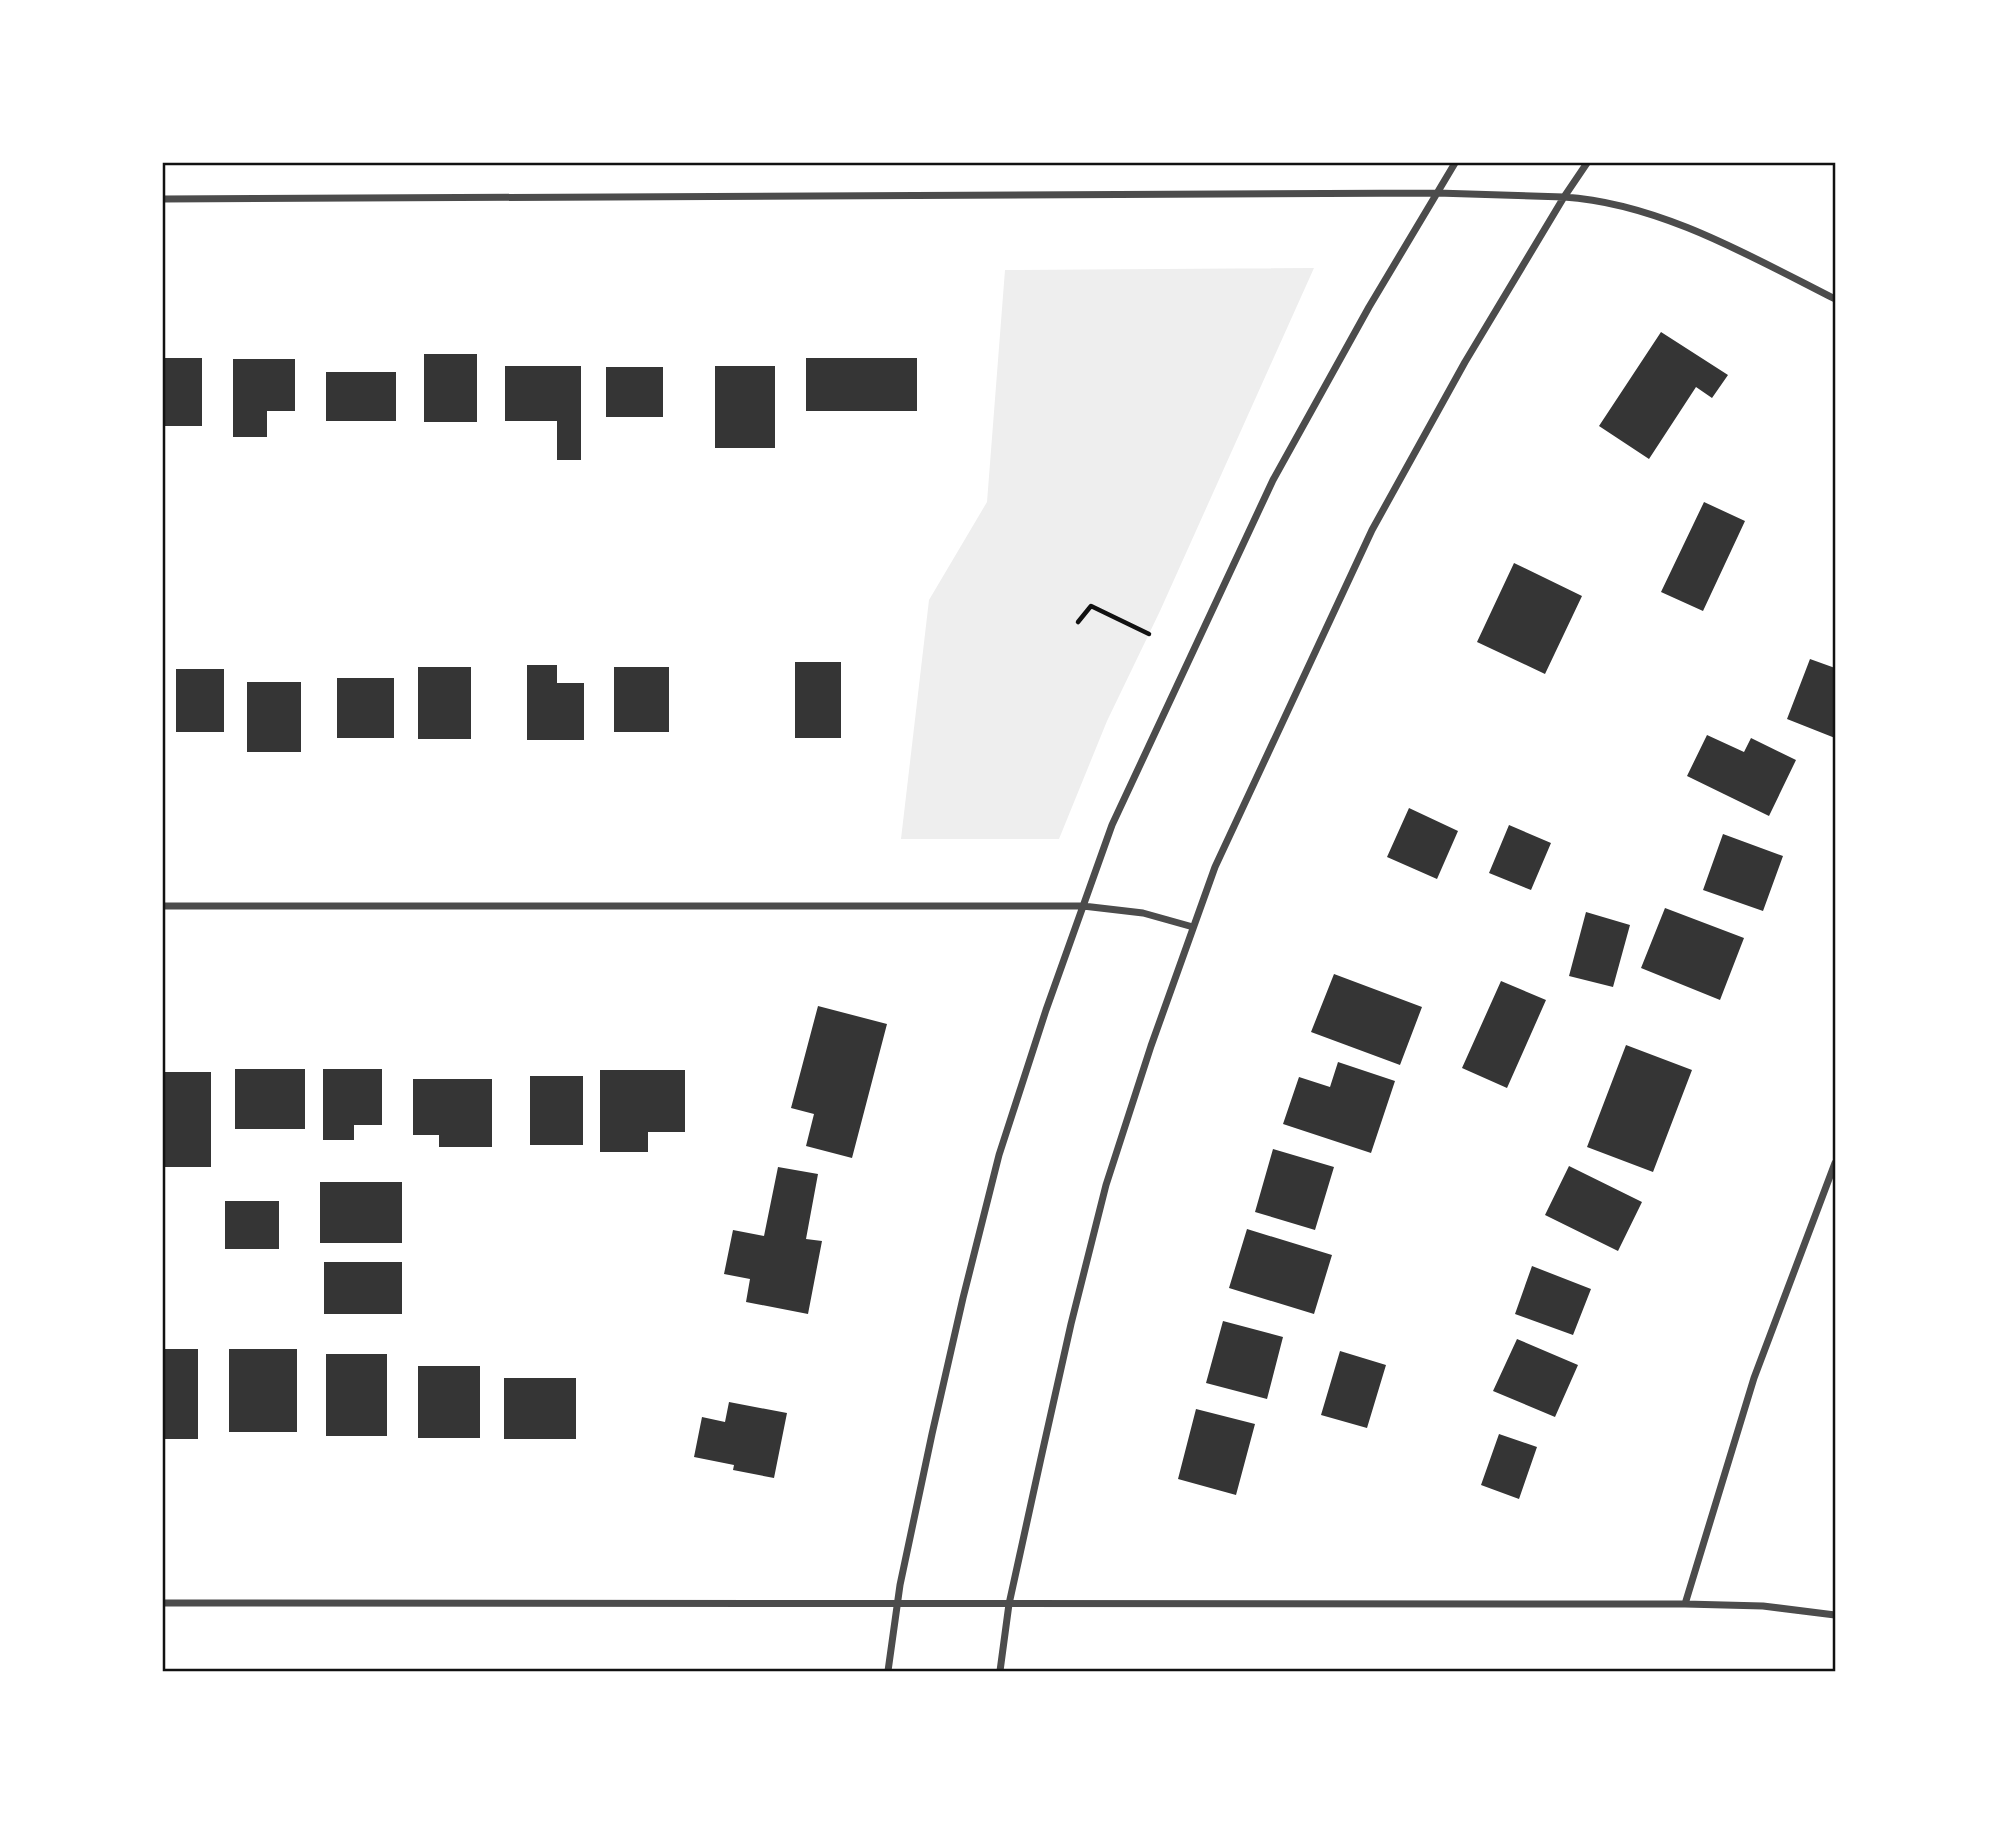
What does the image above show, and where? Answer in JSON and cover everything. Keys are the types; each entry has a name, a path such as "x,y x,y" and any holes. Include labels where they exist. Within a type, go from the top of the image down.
{"street":[{"path":"888,1671 898,1602 963,1298 999,1155 1046,1010 1112,825 1273,480 1369,307 1455,163"},
{"path":"1000,1671 1009,1604 1071,1324 1106,1185 1151,1046 1215,867 1372,530 1465,362 1587,163"},
{"path":"163,199 1437,193 1585,198 1663,218 1835,299"},
{"path":"163,906 1083,906 1143,913 1193,927"},
{"path":"1685,1604 1754,1378 1835,1163"},
{"path":"163,1602 1685,1604 1763,1606 1835,1615"}],"path":[{"path":"1078,622 1091,606 1149,634"}],"shaded area":[{"path":"1314,268 1160,611 1107,721 1059,839 901,839 929,600 987,502 1005,270"}],"building":[{"path":"1661,332 1728,375 1712,398 1696,387 1649,459 1599,426"},
{"path":"424,354 477,354 477,422 424,422"},
{"path":"163,358 202,358 202,426 163,426"},
{"path":"806,358 917,358 917,411 806,411"},
{"path":"233,359 295,359 295,411 267,411 267,437 233,437"},
{"path":"505,366 581,366 581,460 557,460 557,421 505,421"},
{"path":"715,366 775,366 775,448 715,448"},
{"path":"606,367 663,367 663,417 606,417"},
{"path":"326,372 396,372 396,421 326,421"},
{"path":"1704,502 1745,521 1703,611 1661,592"},
{"path":"1514,563 1582,596 1545,674 1477,642"},
{"path":"1810,659 1835,668 1835,738 1787,719"},
{"path":"795,662 841,662 841,738 795,738"},
{"path":"527,665 557,665 557,683 584,683 584,740 527,740"},
{"path":"418,667 471,667 471,739 418,739"},
{"path":"614,667 669,667 669,732 614,732"},
{"path":"176,669 224,669 224,732 176,732"},
{"path":"337,678 394,678 394,738 337,738"},
{"path":"247,682 301,682 301,752 247,752"},
{"path":"1707,735 1744,752 1751,738 1796,760 1769,816 1687,776"},
{"path":"1409,808 1458,831 1437,879 1387,857"},
{"path":"1509,825 1551,843 1531,890 1489,873"},
{"path":"1723,834 1783,856 1763,911 1703,890"},
{"path":"1665,908 1744,938 1720,1000 1641,968"},
{"path":"1586,912 1630,925 1613,987 1569,976"},
{"path":"1334,974 1422,1007 1400,1065 1311,1032"},
{"path":"1501,981 1546,1000 1507,1088 1462,1068"},
{"path":"818,1006 887,1024 852,1158 806,1146 814,1114 791,1108"},
{"path":"1626,1045 1692,1070 1653,1172 1587,1147"},
{"path":"1338,1062 1395,1081 1371,1153 1283,1124 1299,1077 1330,1087"},
{"path":"235,1069 305,1069 305,1129 235,1129"},
{"path":"323,1069 382,1069 382,1125 354,1125 354,1140 323,1140"},
{"path":"600,1070 685,1070 685,1132 648,1132 648,1152 600,1152"},
{"path":"163,1072 211,1072 211,1167 163,1167"},
{"path":"530,1076 583,1076 583,1145 530,1145"},
{"path":"413,1079 492,1079 492,1147 439,1147 439,1135 413,1135"},
{"path":"1273,1149 1334,1167 1315,1230 1255,1212"},
{"path":"1569,1166 1642,1202 1618,1251 1545,1215"},
{"path":"778,1167 818,1174 806,1239 822,1241 808,1314 746,1302 750,1279 724,1274 733,1230 764,1236"},
{"path":"320,1182 402,1182 402,1243 320,1243"},
{"path":"225,1201 279,1201 279,1249 225,1249"},
{"path":"1247,1229 1332,1255 1314,1314 1229,1288"},
{"path":"324,1262 402,1262 402,1314 324,1314"},
{"path":"1532,1266 1591,1289 1573,1335 1515,1314"},
{"path":"1223,1321 1283,1337 1267,1399 1206,1383"},
{"path":"1517,1339 1578,1365 1555,1417 1493,1391"},
{"path":"163,1349 198,1349 198,1439 163,1439"},
{"path":"229,1349 297,1349 297,1432 229,1432"},
{"path":"1340,1351 1386,1365 1367,1428 1321,1415"},
{"path":"326,1354 387,1354 387,1436 326,1436"},
{"path":"418,1366 480,1366 480,1438 418,1438"},
{"path":"504,1378 576,1378 576,1439 504,1439"},
{"path":"729,1402 787,1413 774,1478 733,1470 734,1465 694,1457 702,1417 725,1422"},
{"path":"1196,1409 1255,1424 1236,1495 1178,1479"},
{"path":"1499,1434 1537,1447 1519,1499 1481,1485"}]}
